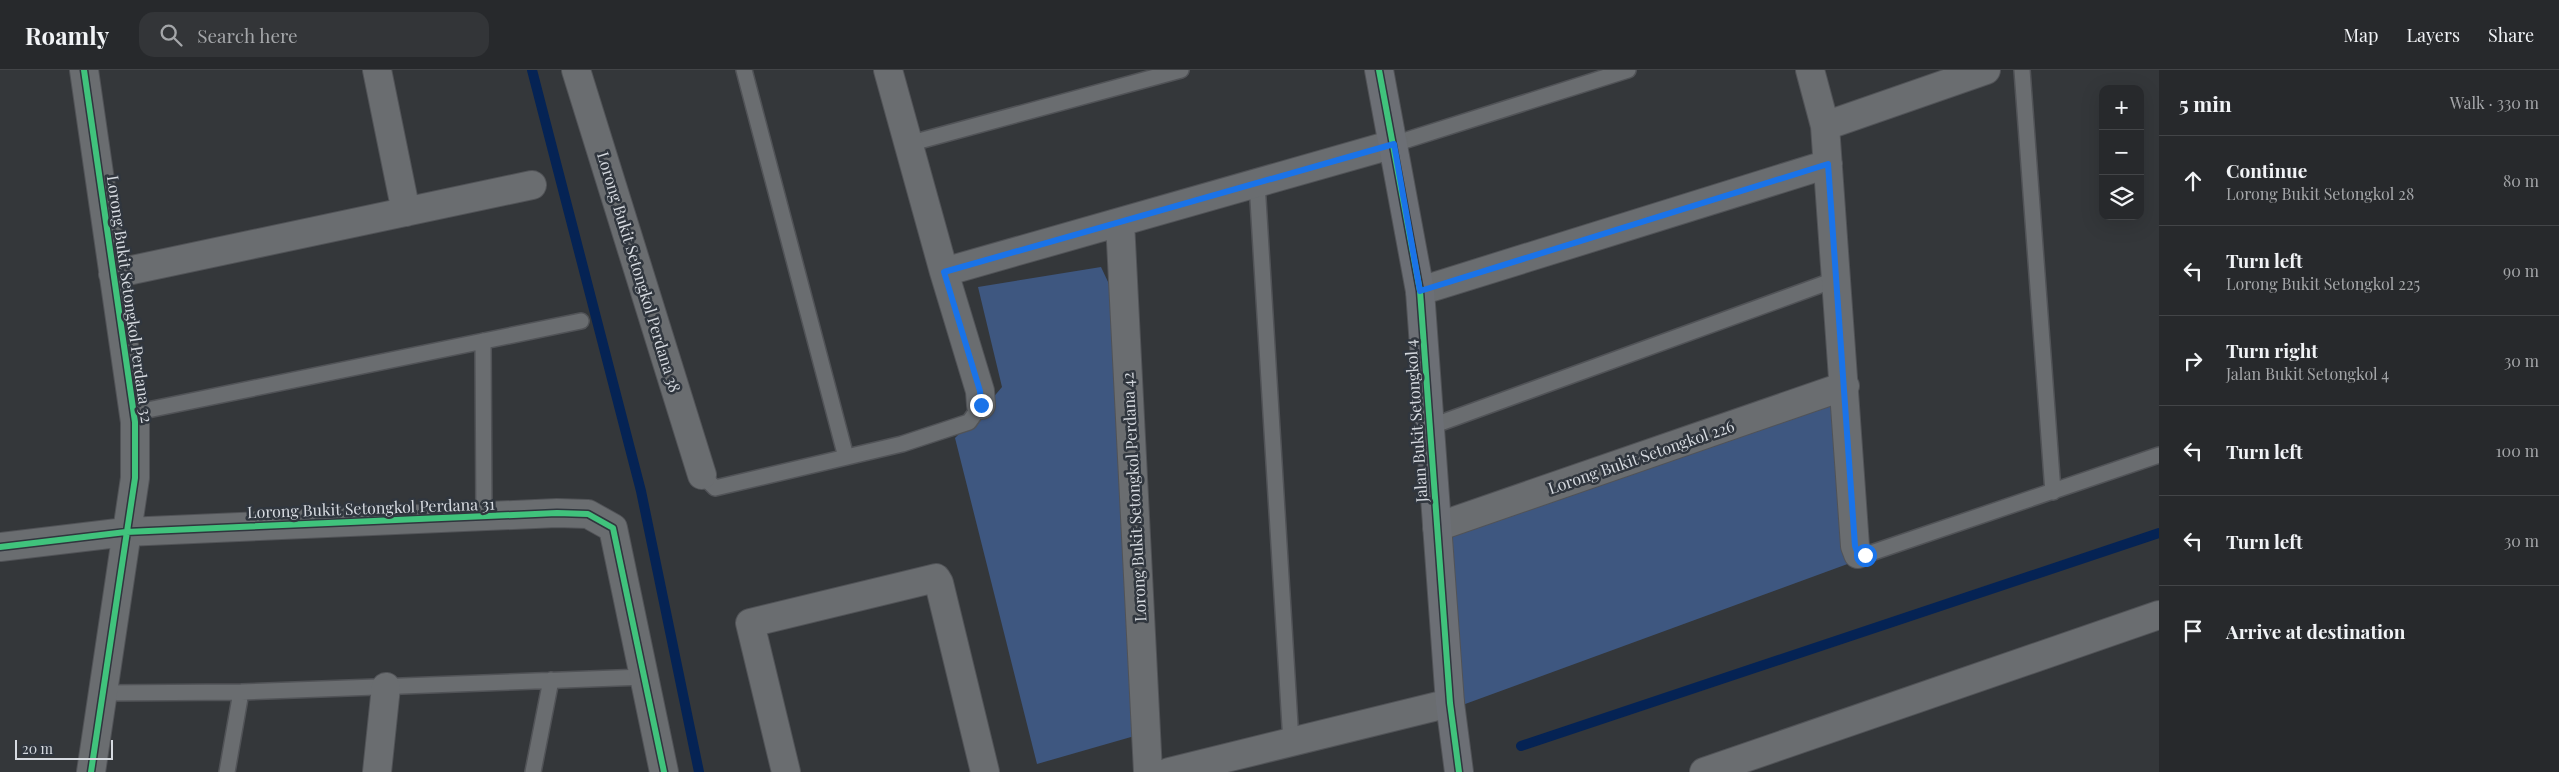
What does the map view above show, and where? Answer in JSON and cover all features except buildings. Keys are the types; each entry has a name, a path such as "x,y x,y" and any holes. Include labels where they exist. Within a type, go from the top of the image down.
{"street":[{"name":"Lorong Bukit Setongkol Perdana 32","path":"84,70 133,413 135,478 91,772"},
{"path":"377,70 406,212"},
{"name":"Lorong Bukit Setongkol Perdana 38","path":"576,70 702,475"},
{"path":"888,70 944,272 980,391 981,405"},
{"name":"Jalan Bukit Setongkol 4","path":"1379,70 1420,291 1432,426 1437,527 1450,703 1459,772"},
{"path":"1810,70 1825,126 1855,546 1858,554"},
{"path":"1825,126 1986,70"},
{"path":"944,272 1394,144"},
{"path":"1420,291 1828,164"},
{"path":"113,274 532,186"},
{"name":"Lorong Bukit Setongkol Perdana 42","path":"1120,222 1148,772"},
{"name":"Lorong Bukit Setongkol 226","path":"1437,527 1845,386"},
{"name":"Lorong Bukit Setongkol Perdana 31","path":"0,547 126,532 484,518 557,513 588,514 613,528 644,677"},
{"path":"786,772 750,623 936,578 939,583 985,772"},
{"path":"1704,772 2159,615"},
{"path":"644,677 664,772"},
{"path":"377,772 386,687"},
{"path":"1169,772 1450,703"}],"lane":[{"path":"744,70 846,457"},
{"path":"908,144 1181,70"},
{"path":"1394,144 1628,70"},
{"path":"2022,70 2052,492"},
{"path":"1257,183 1290,742"},
{"path":"1432,426 1837,279"},
{"path":"133,413 581,321"},
{"path":"483,341 484,518"},
{"path":"702,475 715,488 902,444 970,422 981,405"},
{"path":"1858,554 1865,555 2159,455"},
{"path":"104,692 241,692 644,677"},
{"path":"533,772 551,680"},
{"path":"227,772 241,692"}],"shaded area":[{"path":"1101,267 1109,284 1115,331 1138,735 1037,764 955,438 1002,387 978,287"},
{"path":"1840,395 1853,562 1446,711 1432,535"}],"waterway":[{"path":"532,70 641,491 699,772"},
{"path":"1521,746 2159,533"}],"cycle path":[{"path":"84,70 135,422 135,478 91,772"},
{"path":"1379,70 1420,291 1450,703 1459,772"},
{"path":"0,547 126,532 557,513 588,514 613,528 664,772"}],"route":[{"path":"981,405 980,391 944,272 1394,144 1420,291 1828,164 1855,546 1858,554 1865,555"}]}
